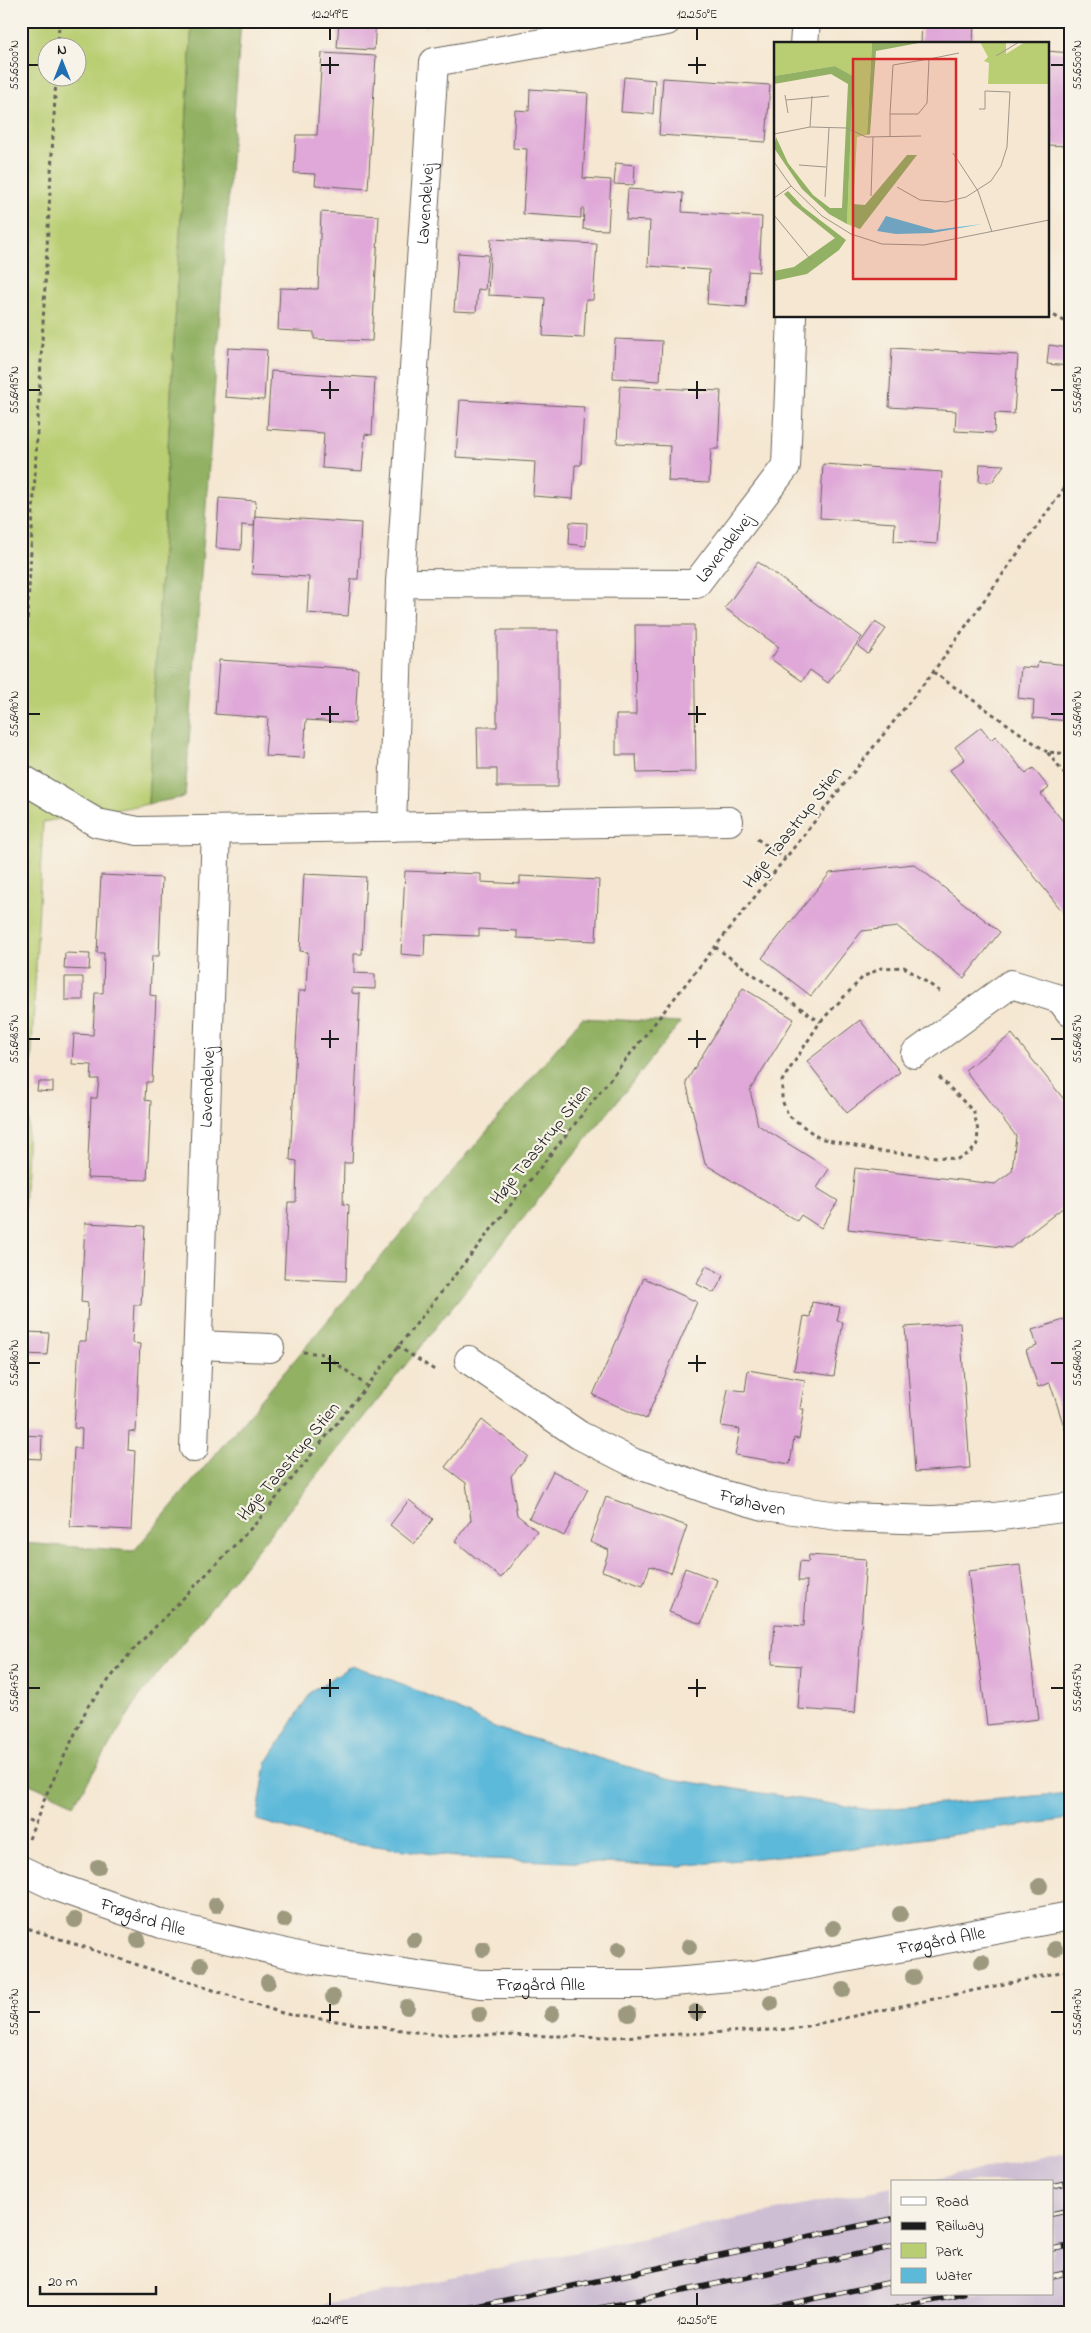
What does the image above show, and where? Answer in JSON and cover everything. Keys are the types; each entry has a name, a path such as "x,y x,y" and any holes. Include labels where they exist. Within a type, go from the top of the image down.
{"street":[{"name":"Lavendelvej","path":"392,827 400,583 434,62 667,21"},
{"path":"804,42 806,21"},
{"name":"Lavendelvej","path":"400,583 696,584 786,466 792,318"},
{"path":"21,778 97,823 138,830 729,821"},
{"name":"Lavendelvej","path":"194,1448 216,830"},
{"path":"916,1054 1011,984 1065,1005"},
{"path":"198,1345 270,1348"},
{"name":"Frøhaven","path":"469,1360 579,1435 634,1463 764,1506 846,1516 932,1520 994,1517 1070,1507"},
{"name":"Frøgård Alle","path":"21,1870 57,1887 162,1924 315,1960 480,1984 650,1984 754,1975 1070,1916"}],"path":[{"path":"58,38 59,21"},
{"path":"21,739 55,88"},
{"path":"1048,313 1070,324"},
{"name":"Høje Taastrup Stien","path":"21,1816 36,1824 48,1793 88,1706 132,1651 257,1522 367,1386 396,1346 933,672 1070,480"},
{"path":"933,672 1047,752 1070,781"},
{"path":"1047,752 1070,754"},
{"path":"715,947 820,1022"},
{"path":"916,1054 974,1112 978,1131 977,1144 970,1152 957,1159 878,1151 819,1138 788,1115 782,1100 782,1081 820,1022 863,976 881,968 904,968 971,1013"},
{"path":"396,1346 435,1371 469,1360"},
{"path":"270,1348 324,1354 367,1386"}],"shaded area":[{"path":"1070,2151 1070,2312 286,2312 891,2187 891,2296 1054,2296 1054,2180 930,2180"}],"green space":[{"path":"21,21 192,21 148,804 43,822 21,1271"},
{"path":"192,21 241,21 185,797 148,804"},
{"path":"582,1018 680,1023 139,1697 74,1804 21,1780 21,1543 134,1551"}],"water":[{"path":"352,1665 405,1685 499,1729 671,1779 871,1810 1070,1793 1070,1819 838,1850 680,1866 461,1858 319,1838 257,1820 266,1764 311,1692"}],"building":[{"path":"339,21 376,21 374,50 337,48"},
{"path":"922,21 974,21 973,42 921,42"},
{"path":"1048,51 1070,53 1069,146 1048,145"},
{"path":"322,53 376,56 368,189 315,185 316,174 294,173 296,135 317,135"},
{"path":"624,77 655,80 653,114 621,112"},
{"path":"663,78 770,85 766,142 659,135"},
{"path":"530,89 588,93 583,178 611,180 608,230 583,229 584,209 581,209 581,218 523,214 527,149 513,148 515,110 529,111"},
{"path":"616,163 635,165 634,185 614,184"},
{"path":"628,189 683,193 682,212 762,217 759,272 748,271 746,307 707,304 709,270 648,266 650,221 626,220"},
{"path":"321,212 379,216 372,341 314,339 314,332 278,330 280,288 318,289"},
{"path":"491,239 597,244 593,300 586,300 584,338 543,336 545,298 488,295"},
{"path":"458,253 488,255 485,290 478,289 476,312 454,311"},
{"path":"615,339 662,341 660,381 613,378"},
{"path":"1049,345 1070,348 1069,366 1047,364"},
{"path":"228,348 267,350 264,400 225,397"},
{"path":"892,348 1018,355 1014,414 995,413 994,433 955,431 956,411 889,407"},
{"path":"271,371 375,378 372,435 365,434 362,471 322,468 324,433 267,429"},
{"path":"620,386 721,391 718,449 711,449 709,483 668,481 670,446 617,443"},
{"path":"460,400 584,407 581,465 575,465 573,499 533,496 535,462 456,457"},
{"path":"823,464 942,472 937,544 894,541 895,523 820,518"},
{"path":"980,464 1004,465 992,482 979,482"},
{"path":"219,498 256,501 254,526 242,525 241,550 216,548"},
{"path":"255,516 361,523 358,579 351,579 348,616 307,613 309,577 252,574"},
{"path":"570,522 587,523 586,546 569,544"},
{"path":"758,562 862,637 828,683 810,670 802,681 771,659 779,647 725,608"},
{"path":"875,622 886,629 868,654 858,646"},
{"path":"635,625 694,625 696,772 637,773 636,755 616,755 616,715 636,715"},
{"path":"497,630 558,630 558,787 497,787 497,769 478,769 477,727 497,727"},
{"path":"219,660 358,669 355,723 306,720 304,758 265,756 268,718 215,714"},
{"path":"1038,662 1070,665 1070,721 1033,718 1034,700 1018,698 1021,667 1037,668"},
{"path":"981,727 991,740 995,736 1026,774 1033,768 1049,788 1041,794 1070,830 1070,921 950,770 965,759 955,747"},
{"path":"914,864 1000,932 964,978 898,927 862,931 811,996 762,958 830,873"},
{"path":"405,871 481,874 481,882 520,884 520,876 599,880 596,941 517,938 517,931 479,929 479,936 425,934 424,956 401,954"},
{"path":"304,874 366,877 362,954 354,954 354,973 375,974 375,989 352,988 352,993 360,994 352,1163 344,1163 343,1204 349,1205 346,1281 284,1278 288,1202 296,1202 297,1161 290,1160 299,991 306,991 308,952 300,951"},
{"path":"101,875 162,878 159,956 152,956 150,995 156,996 152,1082 146,1082 145,1100 151,1101 147,1180 87,1178 91,1098 97,1098 99,1079 91,1079 92,1065 72,1064 74,1034 93,1035 95,993 103,993 104,953 97,953"},
{"path":"65,953 90,954 89,970 64,969"},
{"path":"65,977 83,977 83,1000 65,1000"},
{"path":"743,988 794,1019 750,1090 758,1125 829,1169 817,1188 838,1201 821,1228 801,1215 797,1221 705,1164 686,1082"},
{"path":"860,1020 900,1072 847,1113 807,1061"},
{"path":"1012,1034 1070,1107 1069,1203 1011,1248 848,1229 855,1168 995,1184 1012,1171 1016,1136 965,1070"},
{"path":"38,1082 53,1082 53,1092 37,1091"},
{"path":"85,1223 145,1226 141,1305 134,1305 132,1343 140,1344 136,1432 129,1431 128,1450 135,1451 131,1530 70,1527 74,1448 81,1448 82,1429 74,1428 79,1341 86,1341 88,1303 81,1302"},
{"path":"706,1266 724,1275 714,1293 697,1284"},
{"path":"644,1278 697,1302 646,1419 593,1395"},
{"path":"812,1302 840,1307 837,1321 843,1322 834,1376 794,1370 804,1316 810,1317"},
{"path":"1070,1318 1069,1442 1050,1383 1038,1387 1026,1350 1037,1346 1032,1330"},
{"path":"960,1323 970,1468 915,1472 905,1327"},
{"path":"27,1332 49,1333 47,1355 25,1354"},
{"path":"748,1370 805,1380 800,1409 804,1409 799,1439 794,1438 790,1464 735,1455 740,1429 721,1426 728,1389 745,1391"},
{"path":"482,1420 528,1456 511,1476 517,1515 537,1531 501,1578 455,1541 471,1520 466,1483 445,1467"},
{"path":"21,1435 42,1436 41,1459 21,1458"},
{"path":"553,1471 588,1489 564,1536 529,1518"},
{"path":"606,1497 687,1526 671,1573 650,1566 643,1585 602,1571 609,1550 590,1542"},
{"path":"409,1500 433,1519 414,1544 390,1525"},
{"path":"809,1555 866,1559 855,1713 798,1709 801,1666 772,1664 775,1624 804,1626 807,1581 798,1581 800,1561 808,1562"},
{"path":"1020,1565 1039,1719 987,1725 968,1571"},
{"path":"685,1568 717,1580 701,1624 669,1612"}],"railway":[{"path":"1054,2186 1070,2182"},
{"path":"1054,2214 1070,2210"},
{"path":"449,2312 891,2219"},
{"path":"1054,2249 1070,2246"},
{"path":"581,2312 891,2247"},
{"path":"1054,2276 1070,2272"},
{"path":"750,2312 891,2282"},
{"path":"879,2312 955,2296"}]}
